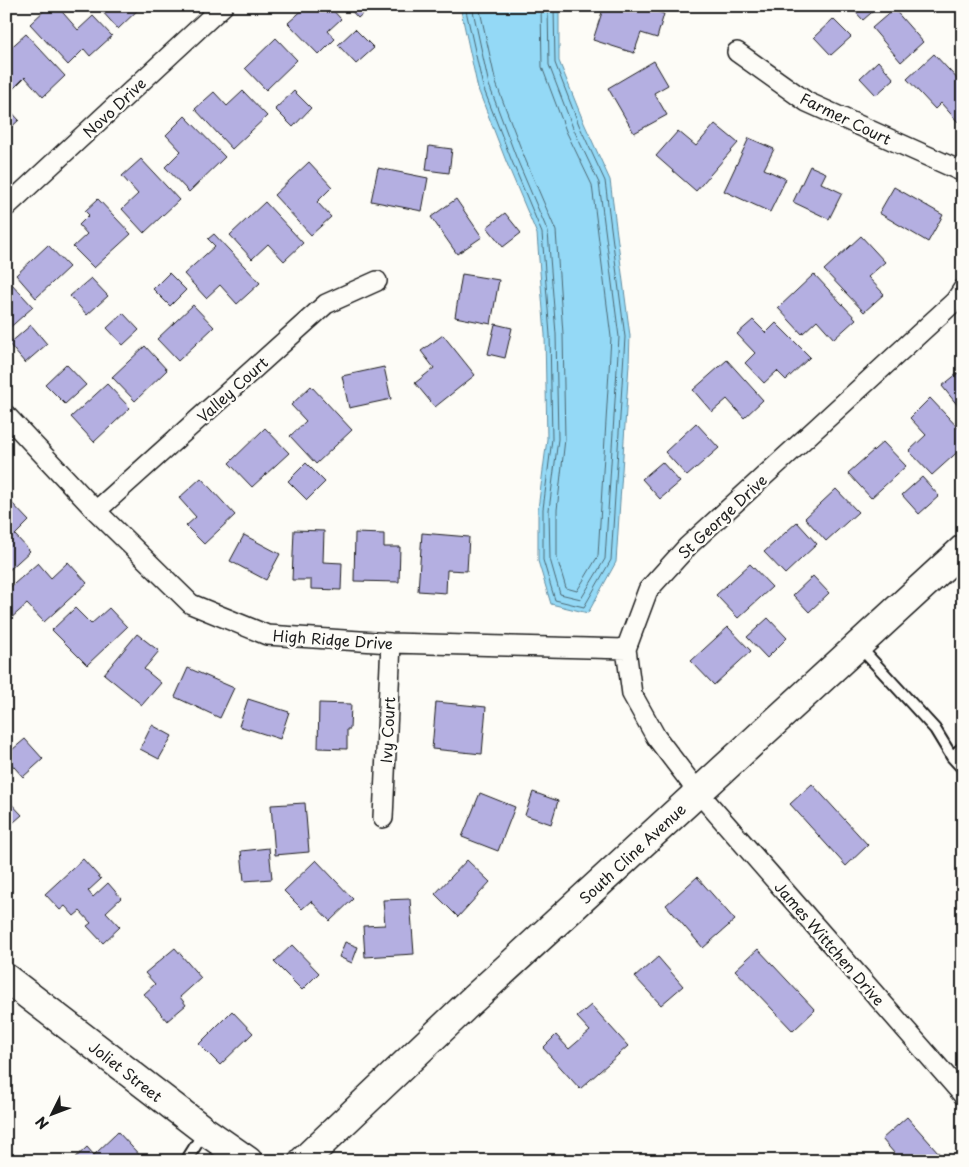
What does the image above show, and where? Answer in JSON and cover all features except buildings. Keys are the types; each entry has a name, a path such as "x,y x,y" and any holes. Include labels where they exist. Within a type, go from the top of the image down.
{"street":[{"name":"Novo Drive","path":"6,207 223,6"},
{"name":"Farmer Court","path":"737,52 807,102 963,172"},
{"name":"Valley Court","path":"96,512 326,304 378,281"},
{"name":"St George Drive","path":"698,792 656,737 632,694 626,649 648,590 688,546 954,301 963,289"},
{"name":"High Ridge Drive","path":"6,415 96,512 191,604 266,635 391,642 626,649"},
{"name":"South Cline Avenue","path":"304,1161 470,1002 963,549"},
{"name":"Ivy Court","path":"383,818 391,642"},
{"name":"James Wittchen Drive","path":"698,792 963,1095"},
{"name":"Joliet Street","path":"6,978 205,1131 248,1161"}],"lane":[{"path":"858,645 935,730 952,757 963,769"},
{"path":"952,757 963,747"},
{"path":"186,1161 205,1131"}],"water":[{"path":"460,6 559,6 559,61 610,180 630,336 629,364 616,562 588,613 551,604 538,561 538,509 547,439 545,335 537,234 478,89"}]}
